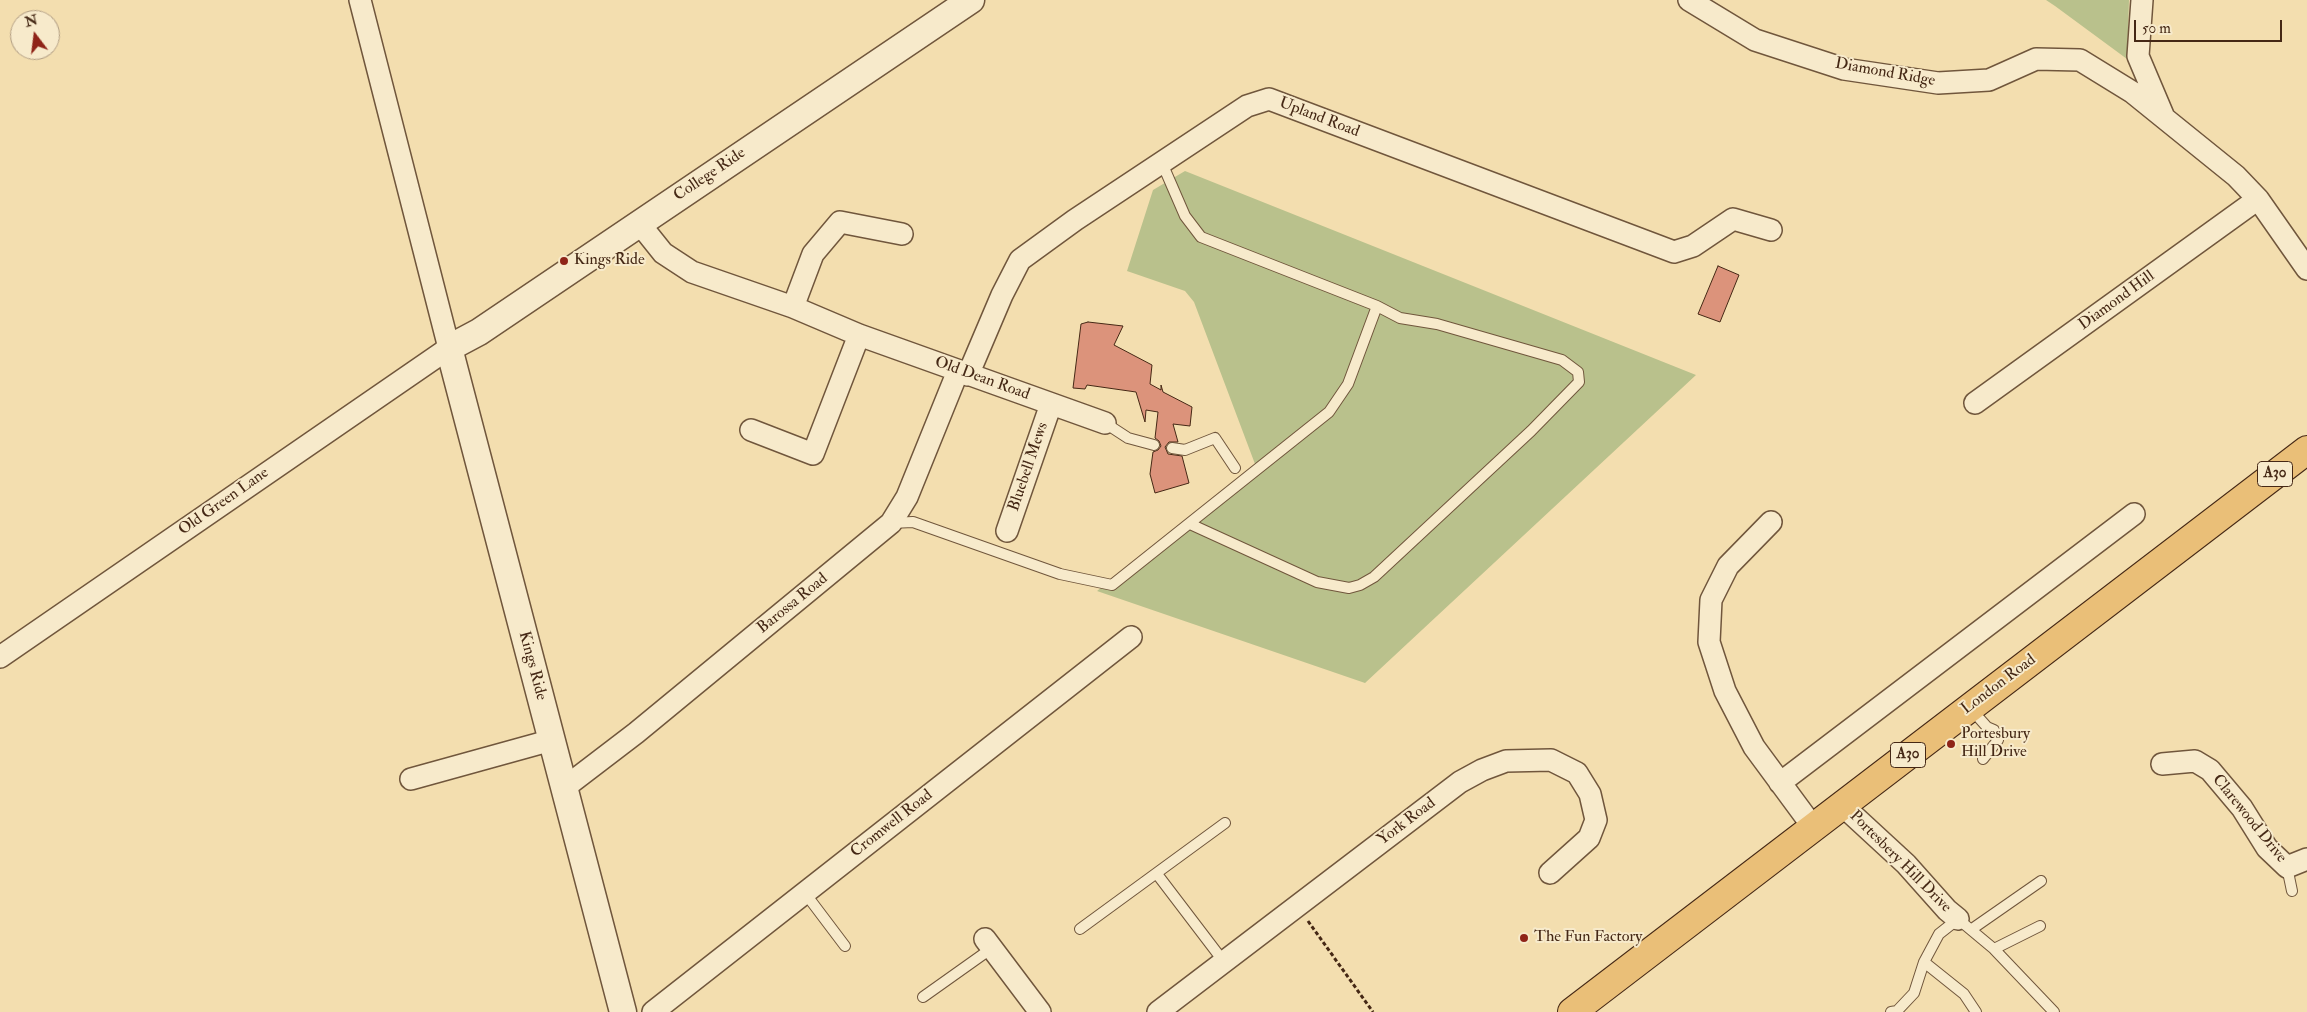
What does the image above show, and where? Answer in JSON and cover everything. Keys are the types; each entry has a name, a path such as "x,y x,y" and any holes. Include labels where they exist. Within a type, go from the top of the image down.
{"main road":[{"name":"London Road","path":"1572,1012 2307,450"}],"street":[{"name":"Kings Ride","path":"360,0 623,1012"},
{"name":"College Ride","path":"449,348 480,332 971,0"},
{"name":"Diamond Ridge","path":"1689,0 1756,40 1844,69 1938,84 1988,80 2036,59 2080,60 2132,92 2236,176 2258,199 2307,269"},
{"name":"Diamond Ridge","path":"2142,0 2138,56 2164,117"},
{"name":"Upland Road","path":"963,373 1020,260 1075,220 1247,106 1269,99 1674,252 1692,246 1724,214 1771,230"},
{"name":"Diamond Hill","path":"1976,403 2258,199"},
{"path":"793,307 813,254 840,222 902,234"},
{"name":"Old Dean Road","path":"639,223 663,253 692,272 793,307 859,335 1105,424"},
{"path":"751,430 813,454 859,335"},
{"name":"Old Green Lane","path":"0,657 449,348"},
{"name":"Barossa Road","path":"564,788 636,733 892,522 907,497 963,373"},
{"name":"Bluebell Mews","path":"1007,531 1051,404"},
{"path":"1780,783 2134,514"},
{"path":"1771,522 1728,566 1711,600 1709,642 1725,690 1754,748 1813,827"},
{"name":"Cromwell Road","path":"653,1012 1131,637"},
{"path":"411,778 552,740"},
{"name":"York Road","path":"1158,1012 1460,782 1482,770 1506,761 1551,760 1577,773 1590,794 1596,820 1589,838 1550,873"},
{"name":"Clarewood Drive","path":"2162,764 2195,760 2210,770 2242,808 2267,848 2287,867 2307,859"},
{"name":"Portesbery Hill Drive","path":"1842,805 1906,864 1947,910 1965,924"},
{"path":"988,944 1040,1012"}],"lane":[{"path":"1162,163 1185,216 1201,237 1377,306 1400,318 1437,324 1562,360 1578,372 1579,382 1531,432 1374,577 1360,585 1349,588 1317,582 1190,524"},
{"path":"892,522 913,522 1060,574 1112,585 1329,412 1348,384 1377,306"},
{"path":"1105,424 1128,438 1154,445"},
{"path":"1172,448 1185,450 1214,438 1235,468"},
{"path":"1969,708 1987,727 1994,730 1998,740 1983,759"},
{"path":"1080,929 1225,823"},
{"path":"2287,867 2292,891"},
{"path":"1157,874 1224,962"},
{"path":"1891,1012 1897,1011 1914,993 1924,962 1939,934 1965,924 2041,881"},
{"path":"805,893 845,946"},
{"path":"1965,924 1994,950 2054,1012"},
{"path":"1994,950 2040,926"},
{"path":"923,997 988,944"},
{"path":"1924,962 1964,994 1976,1012"}],"path":[{"path":"1297,906 1373,1012"}],"green space":[{"path":"2046,0 2129,0 2127,59 2055,6"},
{"path":"1185,171 1696,375 1365,683 1097,591 1255,464 1194,302 1185,291 1127,271 1153,190"}],"building":[{"path":"1718,266 1739,275 1720,322 1698,314"},
{"path":"1088,322 1123,326 1114,345 1152,365 1150,384 1161,390 1161,385 1163,392 1192,407 1190,426 1173,424 1178,442 1169,442 1165,447 1168,454 1182,456 1189,483 1155,493 1150,474 1153,452 1161,446 1155,438 1158,412 1146,410 1145,422 1136,392 1087,385 1085,389 1073,388 1081,324"}],"place":[{"name":"Kings Ride","path":"564,261"},
{"name":"Portesbury Hill Drive","path":"1951,744"},
{"name":"The Fun Factory","path":"1524,938"}]}
